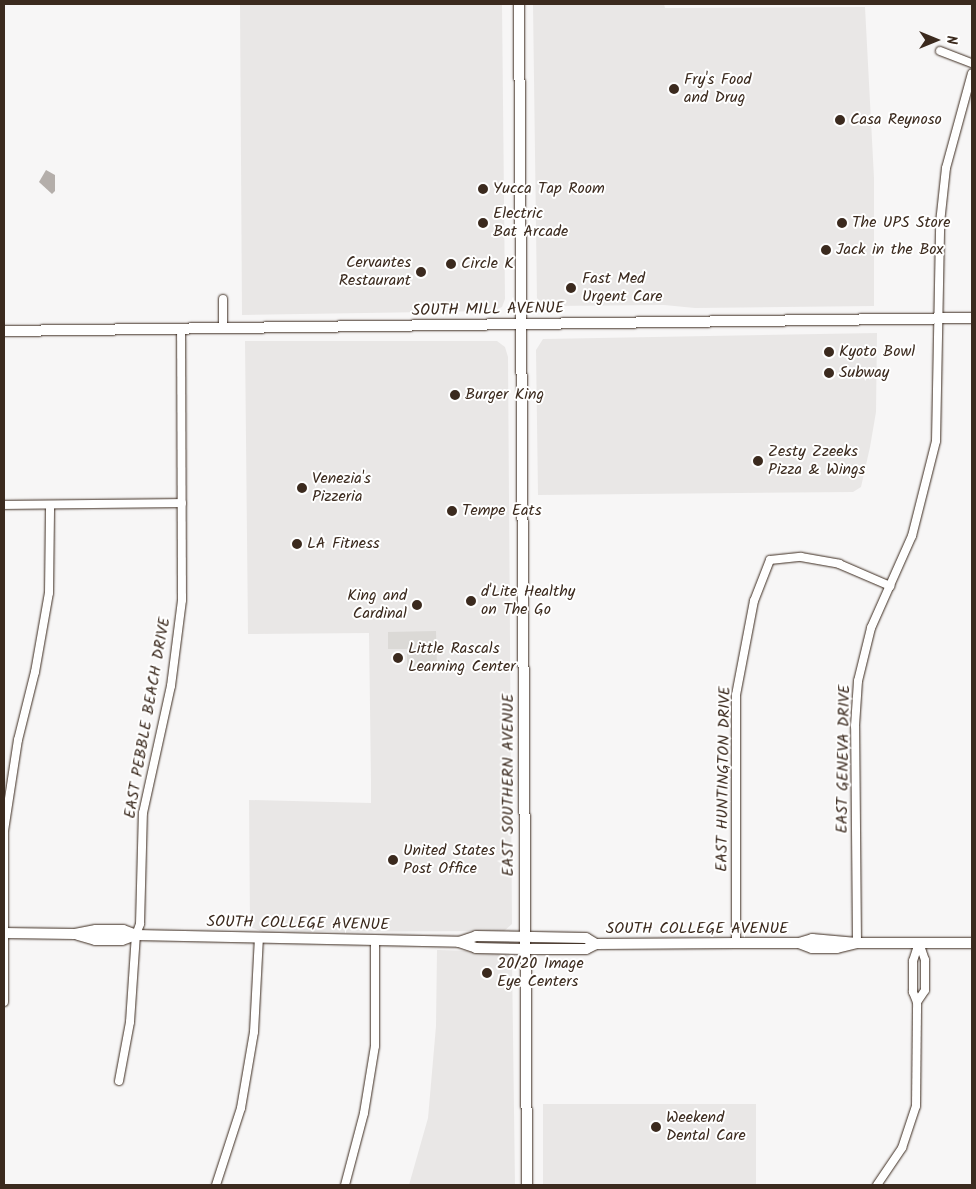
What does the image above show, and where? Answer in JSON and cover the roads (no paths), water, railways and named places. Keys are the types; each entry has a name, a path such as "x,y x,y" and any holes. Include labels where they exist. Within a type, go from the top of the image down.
{"main road":[{"name":"EAST SOUTHERN AVENUE","path":"519,4 527,1185"},
{"name":"SOUTH MILL AVENUE","path":"4,331 972,318"},
{"name":"SOUTH COLLEGE AVENUE","path":"5,933 74,934 96,940 122,940 136,935 459,942 476,948 525,949 586,949 596,944 799,944 812,948 837,948 857,943 972,943"},
{"name":"SOUTH COLLEGE AVENUE","path":"459,942 476,936 586,938 596,944"}],"street":[{"path":"940,51 972,63"},
{"name":"EAST GENEVA DRIVE","path":"857,943 855,726 858,681 871,628 912,536 936,441 940,223 946,168 972,73"},
{"path":"223,299 223,328"},
{"name":"EAST PEBBLE BEACH DRIVE","path":"119,1080 130,1022 136,935 140,924 144,804 171,686 180,620 182,503 181,329"},
{"path":"4,505 182,503"},
{"path":"4,1002 4,831 18,740 35,672 49,593 50,505"},
{"name":"EAST HUNTINGTON DRIVE","path":"736,943 736,695 754,601 770,560 801,557 839,564 890,586"},
{"path":"216,1185 241,1108 254,1032 259,938"},
{"path":"345,1185 364,1113 375,1046 375,940"},
{"path":"917,1002 925,990 925,960 919,943"},
{"path":"877,1185 902,1148 916,1106 917,1002 913,992 913,962 919,943"}],"place":[{"name":"Fry's Food and Drug","path":"674,89"},
{"name":"Casa Reynoso","path":"840,120"},
{"name":"Yucca Tap Room","path":"483,189"},
{"name":"Electric Bat Arcade","path":"483,223"},
{"name":"The UPS Store","path":"842,223"},
{"name":"Jack in the Box","path":"826,250"},
{"name":"Circle K","path":"451,264"},
{"name":"Cervantes Restaurant","path":"421,272"},
{"name":"Fast Med Urgent Care","path":"571,288"},
{"name":"Kyoto Bowl","path":"829,352"},
{"name":"Subway","path":"829,373"},
{"name":"Burger King","path":"455,395"},
{"name":"Zesty Zzeeks Pizza & Wings","path":"758,461"},
{"name":"Venezia's Pizzeria","path":"302,488"},
{"name":"Tempe Eats","path":"452,511"},
{"name":"LA Fitness","path":"297,544"},
{"name":"d'Lite Healthy on The Go","path":"471,601"},
{"name":"King and Cardinal","path":"417,605"},
{"name":"Little Rascals Learning Center","path":"398,658"},
{"name":"United States Post Office","path":"393,860"},
{"name":"20/20 Image Eye Centers","path":"487,973"},
{"name":"Weekend Dental Care","path":"656,1127"}]}
